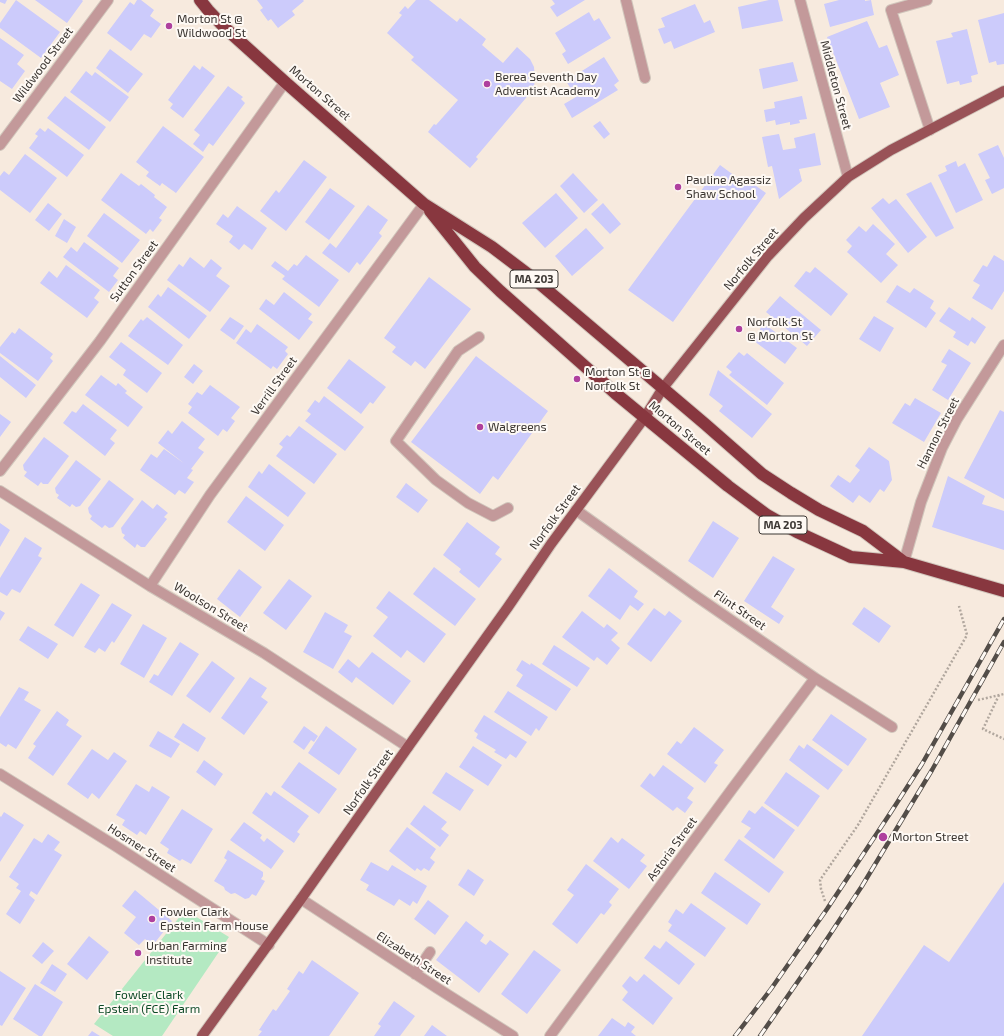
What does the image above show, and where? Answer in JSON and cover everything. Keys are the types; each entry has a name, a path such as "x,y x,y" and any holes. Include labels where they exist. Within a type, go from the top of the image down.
{"highway":[{"name":"Morton Street","path":"200,0 224,26 285,82 424,204 492,247 539,283 706,424 762,474 819,510 863,531 904,562"},
{"name":"Morton Street","path":"424,204 484,276 610,388 756,508 779,523 851,557 904,562 1001,590"}],"main road":[{"name":"Norfolk Street","path":"202,1036 269,945 551,544 644,417 663,388 768,256 804,218 848,177 892,150 1004,91"}],"street":[{"name":"Wildwood Street","path":"0,145 108,0"},
{"path":"626,0 645,78"},
{"name":"Middleton Street","path":"800,0 848,177"},
{"path":"927,0 890,10 930,130"},
{"name":"Sutton Street","path":"0,471 100,341 285,82"},
{"name":"Verrill Street","path":"150,586 210,495 424,204"},
{"path":"479,337 458,351 396,441 436,480 468,503 493,516 508,508"},
{"name":"Hannon Street","path":"904,562 921,502 942,448 957,419 1004,345"},
{"name":"Woolson Street","path":"0,492 150,586 264,654 408,747"},
{"name":"Flint Street","path":"576,510 690,592 816,678 892,727"},
{"name":"Astoria Street","path":"550,1036 816,678"},
{"name":"Hosmer Street","path":"0,774 114,845 269,945"},
{"name":"Elizabeth Street","path":"301,899 513,1036"},
{"path":"415,974 430,952"}],"path":[{"path":"825,901 820,880 858,825 967,636 960,606"},
{"path":"978,700 1004,694"},
{"path":"999,695 983,729 1004,740"}],"green space":[{"name":"Fowler Clark Epstein (FCE) Farm","path":"185,910 229,937 162,1036 113,1036 94,1024"}],"building":[{"path":"0,0 7,0 5,4 0,2"},
{"path":"16,0 60,32 41,58 0,28 0,23"},
{"path":"35,0 82,0 83,1 67,23"},
{"path":"137,0 141,0 154,10 150,16 161,24 151,38 144,34 131,51 107,33 130,2 134,5"},
{"path":"257,0 304,1 292,11 295,15 278,28 271,19 268,21 260,10 263,8"},
{"name":"Berea Seventh Day Adventist Academy","path":"416,0 429,0 457,22 460,18 486,39 482,45 503,63 517,47 530,59 534,67 535,79 531,92 476,157 478,159 470,168 428,132 458,100 411,60 414,57 387,33 402,15 399,13 405,6 408,9"},
{"path":"552,0 585,0 557,17 550,7 555,4"},
{"path":"769,0 778,0 783,21 742,29 738,7"},
{"path":"839,0 871,0 874,15 830,27 824,4"},
{"path":"695,4 704,23 710,20 715,32 674,49 671,41 664,44 658,29 665,27 661,18"},
{"path":"589,12 594,21 599,18 611,38 568,64 562,54 566,51 555,33"},
{"path":"1004,13 1004,64 997,65 996,61 989,63 978,20"},
{"path":"867,21 879,48 887,45 899,75 880,83 890,107 859,119 827,37"},
{"path":"967,29 978,74 971,76 972,82 960,85 959,81 947,84 936,41 953,37 951,33"},
{"path":"0,38 24,55 17,64 25,71 12,89 0,81"},
{"path":"110,49 143,74 128,93 96,68"},
{"path":"604,57 619,81 614,85 618,90 572,118 564,104 576,97 566,81"},
{"path":"793,62 798,81 763,89 759,69"},
{"path":"194,65 200,70 202,66 215,76 183,118 170,108 173,104 168,100"},
{"path":"86,71 92,76 95,72 129,97 110,122 70,92"},
{"path":"228,86 243,97 241,99 245,103 213,146 209,143 203,152 193,144 200,135 194,130"},
{"path":"65,96 106,127 89,150 47,118"},
{"path":"802,96 807,119 799,120 800,123 790,125 790,122 776,125 775,120 766,122 764,110 775,108 774,102"},
{"path":"600,121 610,134 604,139 593,126"},
{"path":"163,126 204,157 176,193 162,183 160,186 146,176 149,172 136,162"},
{"path":"40,128 45,132 48,128 84,155 67,177 29,148 38,136 35,134"},
{"path":"815,133 821,165 799,169 802,181 779,199 772,166 768,167 762,137 779,134 783,150 796,148 794,138"},
{"path":"998,145 1004,158 1004,188 992,194 985,180 990,178 978,154"},
{"path":"25,154 57,178 30,213 0,190 0,176 4,171 9,175"},
{"path":"304,160 327,177 286,231 260,211 276,190 279,193"},
{"path":"956,161 958,167 965,163 983,200 956,213 938,175 947,171 945,166"},
{"path":"720,165 739,179 742,176 766,193 673,322 628,290"},
{"path":"121,173 139,186 141,184 167,207 159,218 162,220 153,232 150,229 146,234 101,200"},
{"path":"573,173 598,200 584,213 560,186"},
{"path":"931,182 954,228 936,237 906,194"},
{"path":"330,188 355,206 329,240 305,222"},
{"path":"556,193 578,218 545,248 522,223"},
{"path":"883,198 889,204 896,199 927,237 908,253 871,208"},
{"path":"48,203 62,214 49,231 35,220"},
{"path":"603,203 621,224 610,234 591,214"},
{"path":"368,205 388,220 379,233 382,236 360,265 357,262 349,273 322,253 330,243 336,248"},
{"path":"237,206 267,228 252,250 244,244 239,250 229,242 233,236 216,224 223,214 228,218"},
{"path":"104,213 140,240 122,263 87,236"},
{"path":"64,219 76,227 67,243 55,236"},
{"path":"873,224 895,244 886,254 898,265 881,283 847,252 852,246 846,240 859,226 866,232"},
{"path":"586,228 604,248 572,276 555,256"},
{"path":"84,242 119,268 113,276 118,280 109,292 63,257 71,247 77,252"},
{"path":"306,255 339,280 319,307 282,279 285,276 271,266 275,261 288,271 294,264 297,266"},
{"path":"994,255 1004,261 1004,291 992,310 972,298 980,285 973,281 983,265 987,267"},
{"path":"190,257 204,268 211,259 222,268 216,276 230,286 210,312 167,280 179,264 183,267"},
{"path":"66,265 100,290 94,298 99,302 87,318 40,283 49,271 57,278"},
{"path":"815,267 848,294 831,316 794,286 806,271 810,273"},
{"path":"429,277 471,309 425,369 415,361 411,366 392,352 396,347 384,338"},
{"path":"897,285 910,293 914,288 934,301 930,308 936,313 926,328 886,302"},
{"path":"168,287 207,316 189,339 148,307 158,294 161,297"},
{"path":"284,292 312,314 308,319 313,322 299,340 259,309 266,299 274,305"},
{"path":"780,296 821,330 807,346 766,312"},
{"path":"949,307 970,321 972,317 986,327 975,344 971,341 968,346 953,337 956,332 939,321"},
{"path":"874,316 894,328 880,352 859,339"},
{"path":"147,317 183,345 168,365 128,336 141,319 143,321"},
{"path":"230,317 244,326 234,340 220,330"},
{"path":"257,324 288,347 285,351 288,354 277,369 273,366 271,369 236,343 246,329 251,333"},
{"path":"762,326 767,326 797,348 785,364 754,341 760,333"},
{"path":"19,328 53,354 50,358 53,361 38,381 0,353 0,347 12,332 15,334"},
{"path":"121,342 162,373 147,393 123,375 126,370 109,357"},
{"path":"949,349 971,363 948,400 932,390 947,365 941,362"},
{"path":"739,352 744,356 747,353 784,383 767,405 729,375 732,372 726,367"},
{"path":"0,356 36,385 26,398 0,377"},
{"name":"Walgreens","path":"476,356 548,411 498,480 493,476 480,494 411,442"},
{"path":"349,359 386,387 373,404 370,402 361,414 327,388"},
{"path":"194,364 203,371 193,384 184,377"},
{"path":"718,370 772,414 752,438 719,411 723,406 709,395"},
{"path":"101,375 116,386 118,383 127,391 125,393 143,407 128,427 85,395"},
{"path":"210,385 240,407 231,418 235,421 227,432 223,429 218,436 188,413 192,407 188,404 197,392 202,395"},
{"path":"324,396 364,427 345,451 305,421 311,414 307,411 315,400 319,403"},
{"path":"915,398 941,413 924,442 892,423 905,403 910,406"},
{"path":"83,404 117,430 110,439 115,443 105,456 63,423 72,411 76,413"},
{"path":"1000,410 1004,412 1004,499 964,478"},
{"path":"0,414 11,422 0,437"},
{"path":"182,421 205,439 198,448 204,452 191,469 193,470 187,478 194,482 185,494 179,490 175,495 140,470 151,454 157,458 164,449 185,464 158,443 168,430 172,434"},
{"path":"299,426 337,454 314,484 276,456 283,447 279,444 287,435 290,437"},
{"path":"44,437 69,456 48,484 43,484 41,482 38,486 24,476 27,472 24,470 23,465"},
{"path":"869,447 889,461 892,480 884,492 880,489 870,503 859,495 853,503 830,486 838,475 850,483 860,470 855,466"},
{"path":"76,460 101,479 80,506 76,507 72,504 70,507 57,498 59,495 56,493 55,488"},
{"path":"269,464 306,493 288,517 248,487 259,471 262,474"},
{"path":"948,476 985,496 982,504 1004,511 1004,550 932,527"},
{"path":"109,480 134,499 113,527 109,528 105,525 102,528 90,519 92,516 89,513 88,508"},
{"path":"406,483 428,500 418,513 396,497"},
{"path":"246,496 284,525 265,551 227,522"},
{"path":"142,500 153,509 157,504 168,513 164,517 167,519 145,547 141,547 137,544 135,548 123,538 125,535 122,533 121,528"},
{"path":"713,521 739,538 713,578 688,561"},
{"path":"467,522 500,547 495,554 502,559 479,588 459,572 461,569 443,555"},
{"path":"0,523 10,530 0,547"},
{"path":"25,537 42,548 38,556 42,558 20,593 12,589 7,596 0,592 0,578"},
{"path":"773,556 795,569 771,607 784,616 779,624 744,601"},
{"path":"434,567 476,599 455,626 413,594"},
{"path":"609,568 638,591 634,597 644,604 638,611 630,605 620,620 588,596"},
{"path":"239,569 262,587 240,617 217,599"},
{"path":"289,579 312,596 286,630 263,613"},
{"path":"81,583 100,595 73,637 54,625"},
{"path":"389,591 446,634 424,663 407,650 401,658 373,636 388,617 376,608"},
{"path":"112,603 132,615 114,643 112,641 105,652 99,648 95,653 84,647"},
{"path":"864,607 891,626 879,643 852,624"},
{"path":"654,608 665,616 669,611 682,621 651,662 627,644"},
{"path":"0,610 5,613 0,621"},
{"path":"582,611 604,628 607,624 618,633 611,640 620,648 607,665 597,657 594,661 562,637"},
{"path":"325,612 348,625 344,632 352,636 333,669 303,652"},
{"path":"143,624 167,638 144,678 120,664"},
{"path":"28,626 58,644 48,659 19,640"},
{"path":"180,642 199,654 172,696 149,682 154,674 158,676"},
{"path":"554,645 590,668 577,687 542,664"},
{"path":"372,652 411,681 393,705 356,677 352,683 338,672 348,659 359,668"},
{"path":"522,660 530,665 531,663 571,689 556,711 516,686 523,675 516,670"},
{"path":"212,661 235,678 210,713 186,696"},
{"path":"250,677 267,688 261,697 268,702 244,735 221,718"},
{"path":"19,687 29,692 24,700 41,710 16,749 8,744 6,747 0,743 0,717"},
{"path":"508,691 548,717 539,731 536,728 531,736 494,712"},
{"path":"57,711 69,720 66,725 82,736 53,776 28,758 36,746 33,744"},
{"path":"831,714 867,739 848,766 812,740"},
{"path":"484,715 527,742 516,758 510,754 506,759 494,752 496,750 476,738 478,734 474,731"},
{"path":"183,723 206,738 198,752 174,737"},
{"path":"304,726 318,736 314,742 311,740 304,750 293,742"},
{"path":"326,726 357,749 339,775 308,753"},
{"path":"694,727 724,750 714,763 718,765 705,783 667,754 677,741 681,744"},
{"path":"158,731 180,744 171,758 149,746"},
{"path":"807,744 843,770 828,790 789,760 799,745 804,749"},
{"path":"473,746 502,765 488,786 459,767"},
{"path":"92,749 108,760 114,752 127,761 99,799 92,793 88,799 67,784"},
{"path":"204,760 223,774 215,786 196,772"},
{"path":"299,762 337,789 319,814 281,787"},
{"path":"663,765 694,788 687,798 693,802 685,813 677,807 673,811 640,786 650,773 654,777"},
{"path":"446,772 474,790 460,811 432,793"},
{"path":"786,772 820,796 798,827 764,803"},
{"path":"136,784 149,792 152,786 170,797 146,835 140,831 137,835 122,825 125,820 116,815"},
{"path":"274,791 309,816 297,832 300,834 294,843 252,813 266,792 271,796"},
{"path":"424,805 447,822 441,829 449,835 440,847 410,824"},
{"path":"762,806 795,830 774,859 744,837 751,828 741,822 749,810 755,814"},
{"path":"182,809 213,829 191,864 182,859 180,861 167,853 169,849 160,843"},
{"path":"4,812 24,825 0,862 0,816 1,817"},
{"path":"244,822 262,835 260,838 264,842 267,838 284,851 271,869 230,840"},
{"path":"407,827 436,849 430,858 435,862 429,871 424,868 421,871 417,868 415,871 389,851"},
{"path":"48,834 60,842 54,850 62,855 37,895 31,891 29,895 35,900 20,924 6,914 21,891 16,888 19,884 9,877 34,838 42,843"},
{"path":"611,837 618,843 622,838 645,855 640,861 647,866 629,889 593,861"},
{"path":"739,839 784,872 769,893 724,860"},
{"path":"228,850 263,872 261,879 265,881 256,896 252,894 249,898 245,899 235,893 231,894 225,890 224,887 214,881 227,860 224,858"},
{"path":"371,862 388,871 392,865 427,886 417,904 413,901 410,906 399,899 394,906 366,890 369,885 360,880"},
{"path":"586,864 619,889 609,902 612,905 604,915 601,913 577,944 552,924 574,895 567,890"},
{"path":"468,869 484,880 474,896 458,885"},
{"path":"715,872 761,904 747,925 701,893"},
{"path":"1004,882 1004,1036 862,1036 924,945 949,962"},
{"name":"Fowler Clark Epstein Farm House","path":"135,890 172,921 153,945 145,939 139,945 124,933 136,917 122,906"},
{"path":"428,900 449,916 435,935 414,919"},
{"path":"691,903 726,928 705,957 668,931 672,925 668,922 676,909 683,914"},
{"path":"466,921 484,935 480,941 486,945 490,940 509,954 479,993 436,960"},
{"path":"89,936 109,952 87,980 67,964"},
{"path":"666,941 695,964 679,985 644,958 654,945 660,949"},
{"path":"43,942 54,951 42,964 32,956"},
{"path":"534,950 561,970 527,1014 501,994"},
{"path":"312,960 359,993 329,1036 258,1036 262,1031 259,1030 273,1009 276,1011 290,991 287,989 299,971 303,974"},
{"path":"52,964 67,974 55,992 40,983"},
{"path":"0,971 26,988 2,1026 0,1025"},
{"path":"644,974 673,998 653,1025 622,1000 628,992 622,986 630,976 637,982"},
{"path":"35,984 63,1002 42,1036 39,1036 13,1019"},
{"path":"394,1001 415,1016 400,1036 374,1036 381,1026 378,1024"},
{"path":"612,1018 625,1027 628,1022 635,1027 631,1032 636,1036 598,1036"},
{"path":"432,1025 447,1036 424,1036"},
{"path":"92,1031 100,1036 88,1036"}],"railway":[{"path":"735,1036 771,989 827,909 922,764 1004,619"},
{"path":"760,1036 862,886 932,770 1004,642"}],"place":[{"name":"Morton St @ Wildwood St","path":"169,26"},
{"name":"Berea Seventh Day Adventist Academy","path":"487,84"},
{"name":"Pauline Agassiz Shaw School","path":"678,187"},
{"name":"Norfolk St @ Morton St","path":"739,329"},
{"name":"Morton St @ Norfolk St","path":"577,379"},
{"name":"Walgreens","path":"480,427"},
{"name":"Morton Street","path":"883,837"},
{"name":"Fowler Clark Epstein Farm House","path":"152,919"},
{"name":"Urban Farming Institute","path":"138,953"}]}
